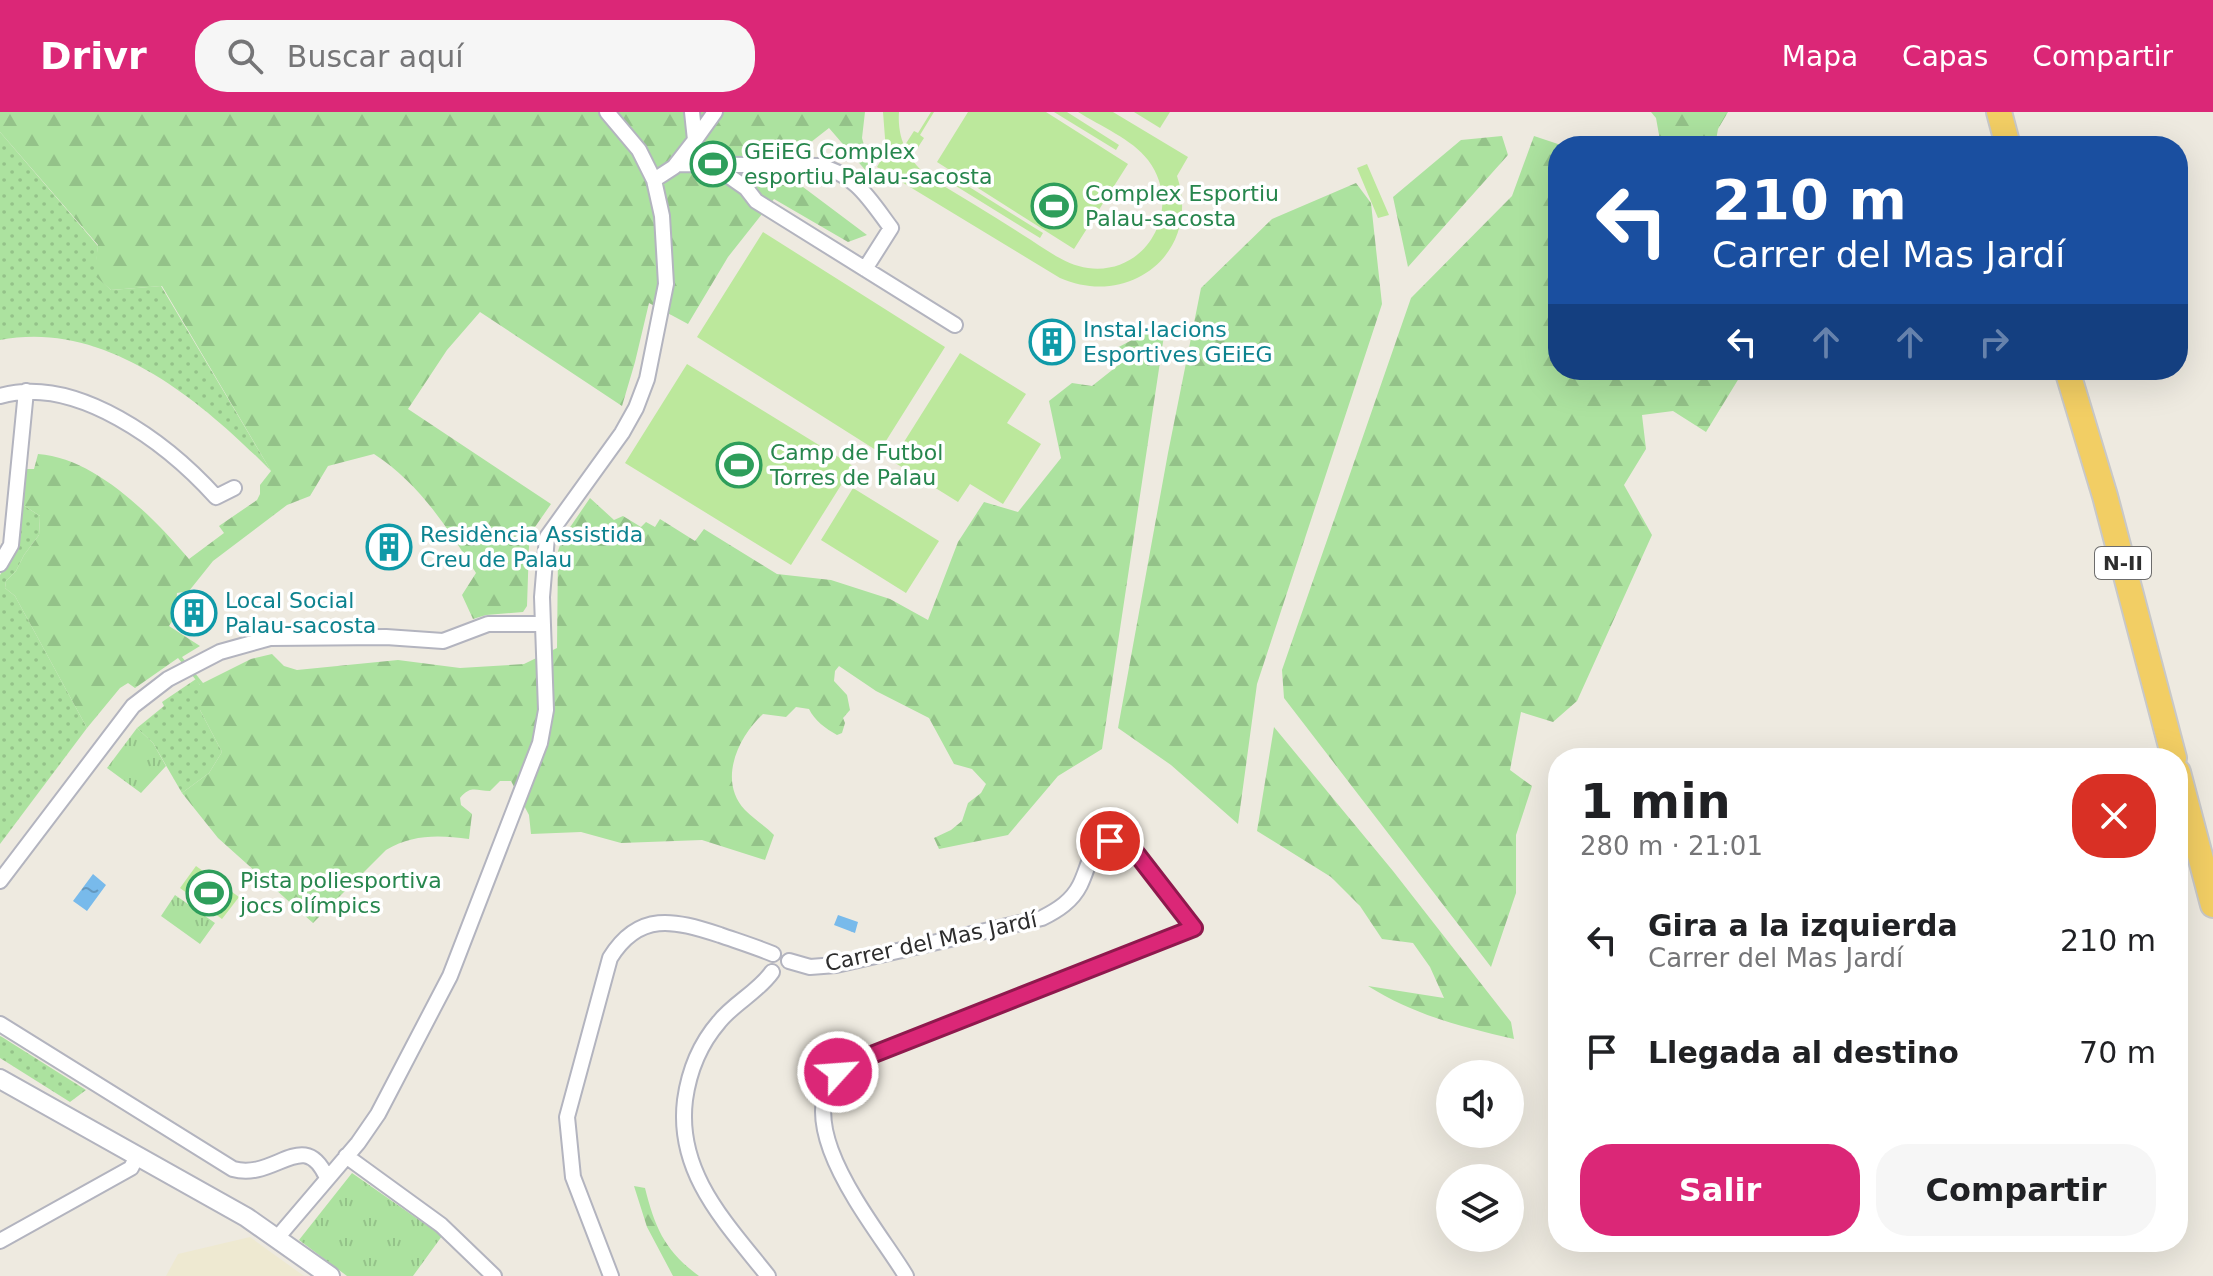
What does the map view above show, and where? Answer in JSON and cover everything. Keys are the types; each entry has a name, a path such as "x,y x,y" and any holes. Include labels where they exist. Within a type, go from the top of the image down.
{"highway":[{"path":"1999,112 2005,136"},
{"name":"N-II","path":"2070,380 2105,496 2171,748"},
{"path":"2188,810 2213,905"}],"street":[{"path":"277,1238 378,1114 450,976 536,754 546,710 543,556 550,529 622,433 647,379 666,284 662,216 654,180 639,150 607,112"},
{"path":"692,112 695,140"},
{"path":"654,180 678,164 715,112"},
{"path":"678,164 819,166 838,170 860,188 891,228 865,269"},
{"path":"713,165 746,188 756,201 955,325"},
{"path":"0,564 11,545 26,391"},
{"path":"0,396 26,391 80,402 129,425 179,460 216,497 234,488"},
{"path":"0,881 133,706 168,679 220,652 270,638 386,637 443,641 488,624 543,624"},
{"name":"Carrer del Mas Jardí","path":"789,961 810,967 836,965 1042,918 1074,895 1090,856 1100,844 1110,841 1129,844 1194,928 846,1065 838,1072 824,1096 830,1148 844,1183 906,1276"},
{"path":"611,1276 573,1177 567,1117 610,958 618,946 638,929 654,923 673,922 773,954 785,954 789,961 784,972 772,972 729,1012 704,1043 693,1064 684,1111 684,1133 696,1177 712,1206 768,1276"},
{"path":"772,972 768,961 773,954"},
{"path":"0,1024 233,1169 246,1173 265,1169 297,1155 308,1155 320,1161 327,1178"},
{"path":"0,1079 246,1217 330,1276"},
{"path":"0,1241 131,1168 137,1156"},
{"path":"346,1156 441,1225 494,1276"}],"shaded area":[{"path":"250,1237 304,1276 166,1276 178,1254"}],"green space":[{"path":"0,112 865,112 862,138 873,179 829,128 797,153 803,187 867,235 848,242 774,199 728,257 688,324 649,303 622,406 480,312 447,350 408,409 551,504 535,527 529,546 527,606 523,612 473,619 462,595 476,573 419,493 374,454 328,466 310,496 287,505 213,561 189,591 177,593 175,617 169,626 200,646 182,657 203,683 251,659 272,654 284,666 297,670 398,660 460,668 524,664 557,648 558,551 562,539 590,498 614,520 623,516 641,527 646,522 655,527 660,519 695,541 704,529 777,574 831,580 890,599 928,620 958,542 984,502 1018,512 1061,458 1049,401 1072,383 1092,386 1121,363 1115,349 1166,322 1102,749 1058,776 1008,835 939,849 934,838 962,821 968,803 981,793 986,784 972,769 954,764 929,718 876,691 839,666 834,681 847,695 850,710 843,718 842,733 837,735 825,727 809,709 796,707 786,717 763,714 746,734 734,759 733,785 737,798 745,810 774,835 765,860 702,840 621,843 581,832 531,834 529,815 511,781 500,781 490,791 471,790 460,798 461,805 472,814 469,839 426,837 386,850 313,923 218,838 182,793 209,773 222,752 200,710 200,685 178,658 135,688 128,683 120,688 87,728 15,596 5,588 6,581 39,535 40,516 23,505 26,469 34,469 38,454 60,458 102,478 141,508 189,559 224,533 219,526 257,500 260,485 271,471 162,286 111,290 94,275 98,245 0,132"},
{"path":"883,112 899,112 905,148 929,177 1054,255 1088,268 1109,268 1128,261 1143,250 1154,235 1161,217 1162,198 1158,178 1141,152 1078,112 1113,112 1188,157 1177,176 1182,203 1179,228 1170,249 1154,267 1135,279 1112,286 1086,286 1060,278 877,167 886,151"},
{"path":"934,112 920,135 924,138 915,152 905,145 914,131 918,133"},
{"name":"Complex Esportiu Palau-sacosta","path":"968,112 1046,112 1128,164 1074,249 937,162"},
{"path":"1054,112 1067,112 1119,145 1116,150"},
{"path":"1134,112 1170,112 1160,128"},
{"path":"1651,112 1728,112 1717,136 1659,136 1656,118"},
{"path":"0,132 98,246 95,275 111,290 161,286 271,471 183,393 149,371 114,354 77,342 39,337 0,340"},
{"path":"1502,136 1508,155 1408,267 1393,197 1461,140"},
{"path":"1534,136 1548,141 1548,380 1738,380 1706,432 1673,411 1642,415 1646,449 1624,485 1652,535 1577,701 1553,722 1521,712 1510,770 1532,786 1516,835 1516,893 1491,967 1284,698 1282,670 1411,298 1512,196"},
{"path":"1367,164 1389,215 1378,218 1357,168"},
{"path":"947,173 1043,233 1040,238 943,178"},
{"path":"1356,183 1371,203 1382,304 1257,684 1238,824 1171,765 1118,728 1168,453 1201,288 1272,219"},
{"path":"763,232 945,347 879,452 697,337"},
{"path":"960,353 1026,394 1007,423 1041,444 1003,504 970,484 958,502 892,461"},
{"name":"Camp de Futbol Torres de Palau","path":"687,364 853,466 791,565 625,463"},
{"path":"853,488 939,541 906,593 821,540"},
{"path":"23,505 40,516 39,535 6,581 5,588 15,596 87,728 0,844 0,575 18,546"},
{"path":"196,679 200,685 200,710 222,752 209,773 182,793 153,743 137,728 164,706 162,702"},
{"path":"1274,727 1393,871 1511,1022 1514,1039 1457,1025 1421,1012 1368,986 1444,998 1430,967 1413,943 1382,939 1360,906 1331,877 1257,831"},
{"path":"137,728 153,743 166,766 141,793 107,768"},
{"name":"Pista poliesportiva jocs olímpics","path":"196,866 239,897 222,919 180,888"},
{"path":"175,895 215,923 200,944 161,916"},
{"path":"0,1036 86,1090 70,1102 0,1058"},
{"path":"352,1173 442,1236 413,1276 347,1276 299,1240"},
{"path":"634,1186 645,1188 663,1238 687,1267 699,1276 673,1276 647,1227"}],"water":[{"path":"93,874 106,885 87,911 73,901"},
{"path":"838,915 858,922 855,933 834,925"}],"place":[{"name":"GEiEG Complex esportiu Palau-sacosta","path":"713,164"},
{"name":"Complex Esportiu Palau-sacosta","path":"1054,206"},
{"name":"Instal·lacions Esportives GEiEG","path":"1052,342"},
{"name":"Camp de Futbol Torres de Palau","path":"739,465"},
{"name":"Residència Assistida Creu de Palau","path":"389,547"},
{"name":"Local Social Palau-sacosta","path":"194,613"},
{"name":"Pista poliesportiva jocs olímpics","path":"209,893"}],"route":[{"path":"838,1072 846,1065 1194,928 1136,851 1129,844 1110,841"}]}
